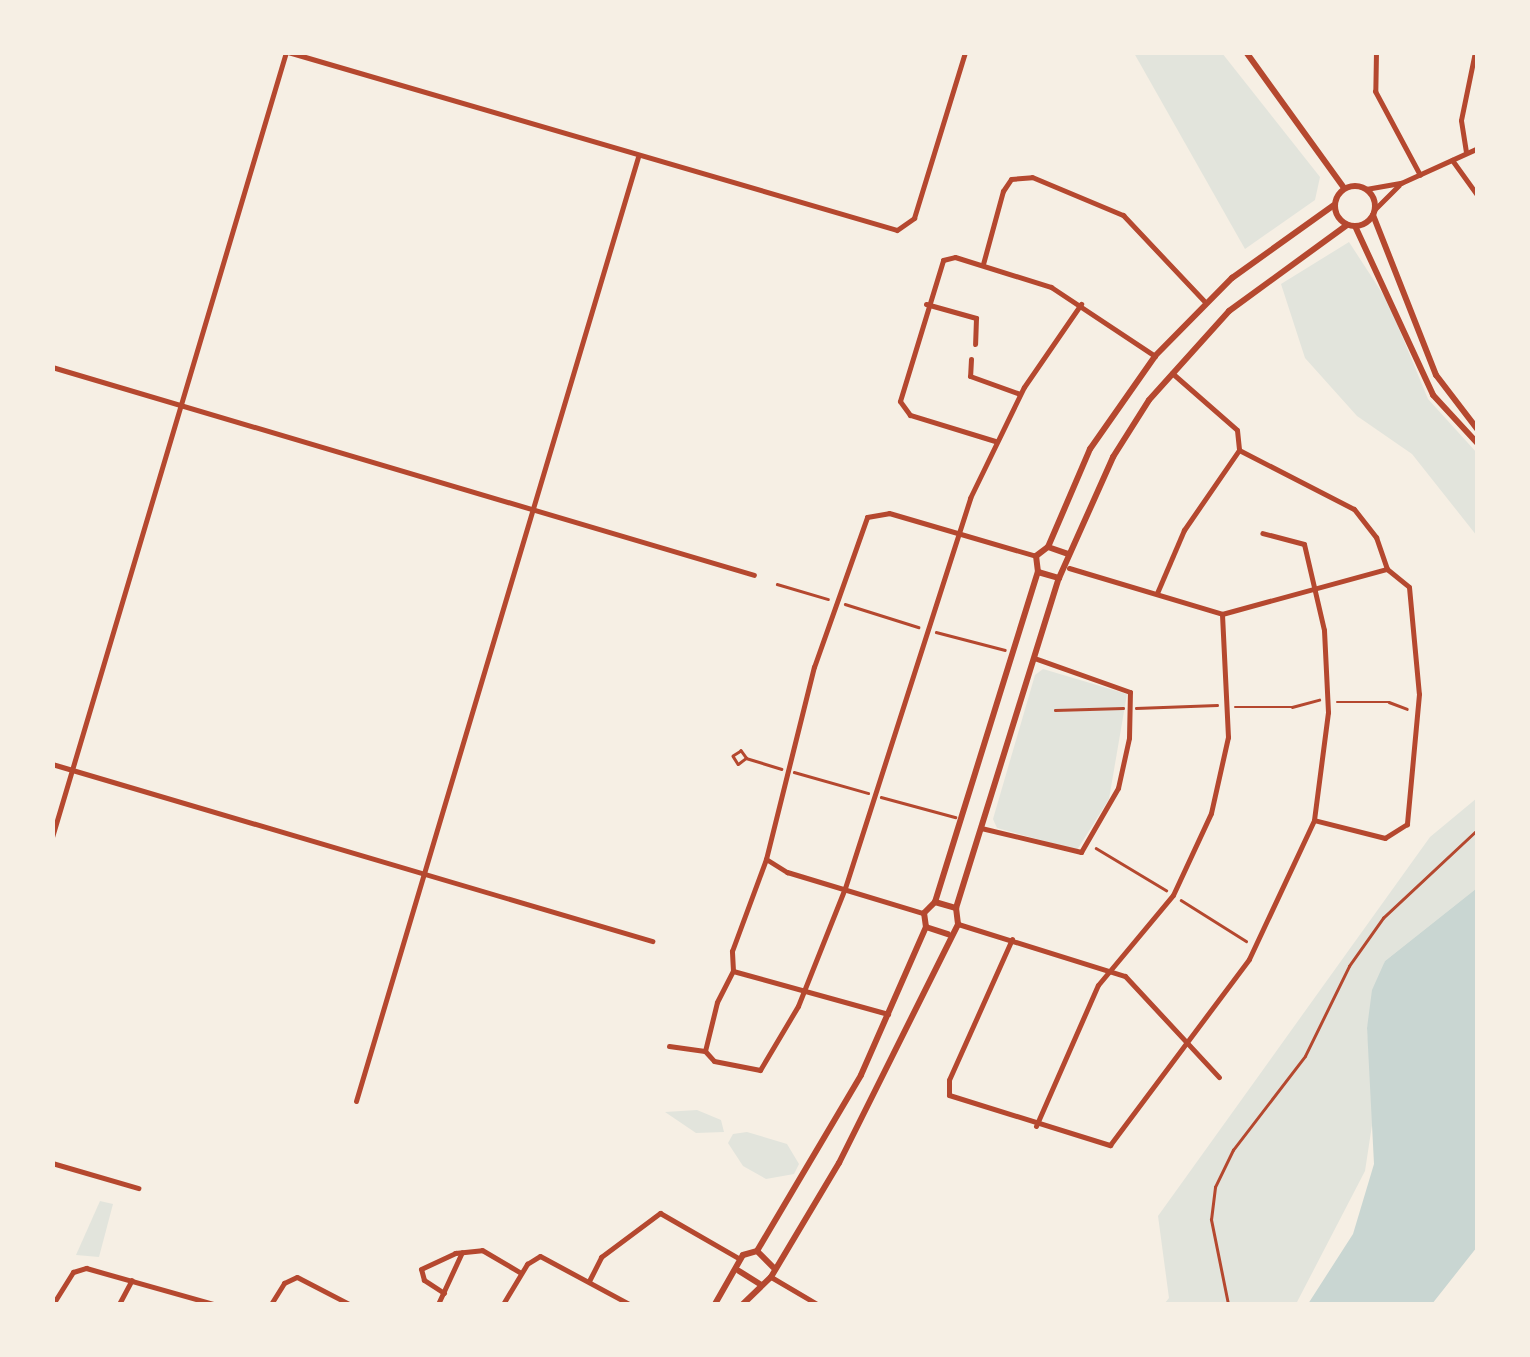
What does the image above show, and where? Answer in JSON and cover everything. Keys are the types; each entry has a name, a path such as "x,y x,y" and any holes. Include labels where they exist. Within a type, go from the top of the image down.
{"street":[{"path":"52,837 287,52 880,228 903,228 923,191 965,52"},
{"path":"1078,52 1102,52"},
{"path":"1246,52 1344,188"},
{"path":"1376,52 1376,91 1420,175"},
{"path":"1466,153 1461,120 1475,52"},
{"path":"1344,188 1402,183 1478,148"},
{"path":"356,1101 638,157"},
{"path":"1452,160 1478,196"},
{"path":"983,264 1004,191 1012,179 1032,177 1123,216 1205,302"},
{"path":"958,924 956,908 1060,578 1069,568 1068,554 1113,456 1172,373 1252,290 1374,212 1402,183"},
{"path":"1036,556 1048,547 1090,449 1154,356 1205,302 1334,205 1344,188"},
{"path":"1366,189 1436,375 1478,430"},
{"path":"1334,205 1351,226 1433,395 1478,444"},
{"path":"1478,214 1478,266"},
{"path":"994,441 905,412 900,395 926,304 944,260 983,264 1082,304 1154,356"},
{"path":"926,304 976,318 975,344"},
{"path":"669,1046 706,1051 714,1061 760,1070 804,990 845,888 957,533 994,441 1020,394 1082,304"},
{"path":"970,359 970,376 1020,394"},
{"path":"52,368 754,575"},
{"path":"1157,593 1184,530 1239,450 1237,430 1172,373"},
{"path":"1239,450 1348,504 1376,537 1387,570"},
{"path":"706,1051 732,972 735,940 766,860 791,772 814,667 872,514 1036,556"},
{"path":"1012,939 948,1088 961,1104 1110,1145 1186,1037 1250,959 1314,820 1328,700 1316,590 1304,544 1262,534"},
{"path":"1048,547 1068,554"},
{"path":"924,913 935,902 1038,572 1036,556"},
{"path":"1069,568 1222,614 1387,570 1406,579 1411,598 1419,710 1410,808 1399,834 1378,838 1314,820"},
{"path":"1038,572 1060,578"},
{"path":"1036,1126 1098,985 1154,923 1200,842 1224,762 1229,704 1222,614"},
{"path":"982,828 1082,852 1118,788 1132,708 1126,688 1034,658"},
{"path":"52,764 652,941"},
{"path":"766,860 787,872 924,913"},
{"path":"935,902 956,908"},
{"path":"740,1259 757,1251 861,1076 926,926 924,913"},
{"path":"958,924 1112,969 1186,1037 1220,1077"},
{"path":"743,1304 771,1277 846,1151 948,934 958,924"},
{"path":"926,926 948,934"},
{"path":"732,972 889,1014"},
{"path":"52,1163 138,1188"},
{"path":"589,1281 601,1256 660,1213 740,1259"},
{"path":"444,1293 424,1280 421,1269 462,1252 482,1250 521,1273"},
{"path":"757,1251 773,1268"},
{"path":"438,1304 462,1252"},
{"path":"503,1304 521,1273 540,1256 629,1304"},
{"path":"715,1304 738,1270 740,1259"},
{"path":"53,1304 76,1270 132,1280 213,1304"},
{"path":"738,1270 760,1284"},
{"path":"771,1277 817,1304"},
{"path":"271,1304 293,1278 349,1304"},
{"path":"119,1304 132,1280"}],"path":[{"path":"777,584 1012,651"},
{"path":"1055,710 1229,704 1292,707 1328,700 1389,702 1419,710"},
{"path":"746,758 961,819"},
{"path":"1228,1304 1210,1220 1215,1187 1233,1150 1305,1056 1349,966 1383,918 1478,829"}],"shaded area":[{"path":"1134,53 1222,53 1320,177 1315,200 1245,249"},
{"path":"1349,242 1388,302 1428,399 1477,453 1477,536 1412,454 1357,416 1305,358 1281,284"},
{"path":"1043,669 1127,694 1109,799 1077,850 997,828 993,819 1035,675"},
{"path":"1477,798 1477,888 1385,961 1367,1028 1374,1112 1365,1171 1296,1304 1164,1304 1169,1298 1158,1216 1430,837"},
{"path":"1477,888 1477,1247 1432,1304 1308,1304 1353,1234 1374,1164 1367,1028 1372,990 1385,961"},
{"path":"697,1110 721,1120 724,1132 696,1133 665,1112"},
{"path":"747,1132 787,1144 799,1164 794,1174 766,1179 743,1166 728,1143 733,1134"},
{"path":"100,1201 113,1204 99,1257 76,1255"}]}
